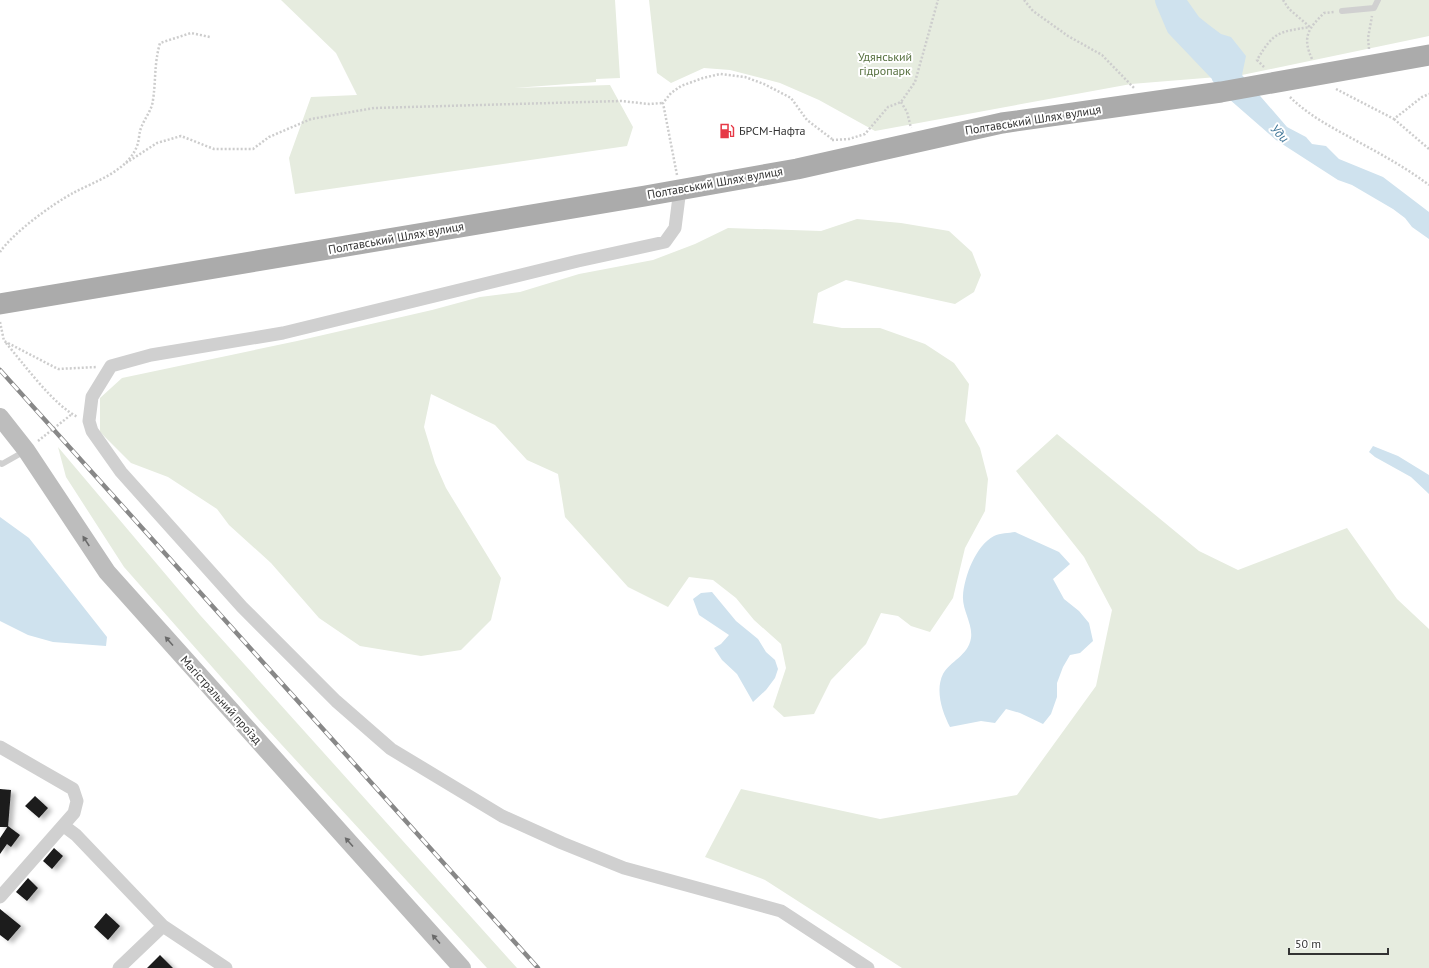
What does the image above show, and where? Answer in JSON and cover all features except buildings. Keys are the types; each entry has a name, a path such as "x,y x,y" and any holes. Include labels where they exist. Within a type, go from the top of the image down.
{"main road":[{"name":"Полтавський Шлях вулиця","path":"0,304 680,189 832,160 1002,123 1221,92 1429,55"},
{"name":"Магістральний проїзд","path":"0,416 26,450 107,572 462,968"}],"street":[{"path":"680,189 675,228 665,242 578,261 283,333 151,355 111,366 92,397 89,421 92,430 121,472 242,607 336,701 392,749 502,816 624,868 781,911 868,968"},
{"path":"0,748 73,789 77,801 74,813 64,826 0,898"},
{"path":"64,826 76,835 162,926 226,968"},
{"path":"119,968 162,926"}],"lane":[{"path":"1342,11 1374,8 1378,0"},
{"path":"0,463 2,464 26,450"}],"path":[{"path":"680,189 664,103 671,93 681,86 720,74 745,78 764,84 791,98 806,120 832,139 849,139 865,134 888,107 901,102 915,82 938,0"},
{"path":"1024,0 1033,11 1068,36 1102,55 1131,84 1144,102"},
{"path":"1283,0 1288,9 1310,27"},
{"path":"1370,65 1368,38 1374,8"},
{"path":"1315,64 1306,45 1310,27 1324,13 1342,11"},
{"path":"1266,70 1257,60 1272,38 1281,32 1310,27"},
{"path":"126,163 137,146 140,130 153,102 155,62 160,43 190,34 210,37"},
{"path":"1330,85 1394,119 1429,149"},
{"path":"1285,91 1300,107 1322,122 1408,169 1429,185"},
{"path":"1394,119 1422,97 1429,94"},
{"path":"0,252 6,244 35,219 72,194 102,180 157,143 181,136 214,149 253,149 269,137 311,119 374,108 621,101 649,104 664,103"},
{"path":"901,102 907,112 914,142"},
{"path":"832,139 832,160"},
{"path":"0,322 4,341 54,398 72,414 89,421"},
{"path":"4,341 58,368 111,366"},
{"path":"26,450 72,414"}],"green space":[{"path":"281,0 615,0 620,78 596,79 596,82 514,88 610,85 633,127 627,146 295,194 289,158 311,97 357,95 336,53"},
{"name":"Удянський гідропарк","path":"649,0 1429,0 1429,36 1242,75 1131,84 875,131 819,100 780,83 730,70 704,68 671,83 657,73"},
{"path":"857,219 901,223 949,231 972,252 981,275 974,292 955,304 846,280 818,293 813,323 842,328 880,328 925,344 954,363 969,384 965,421 980,448 988,479 985,511 965,548 953,598 930,632 911,626 898,616 881,613 866,644 831,680 814,714 784,717 773,707 786,668 781,644 754,620 736,598 713,580 689,577 668,607 628,587 565,517 558,474 527,460 495,425 431,394 424,427 435,463 446,488 501,578 491,620 461,650 421,656 360,646 319,618 271,563 229,525 217,509 168,477 131,463 100,432 100,398 122,378 297,341 432,310 480,297 520,292 579,274 653,260 695,244 728,228 821,231"},
{"path":"1057,434 1199,551 1238,570 1347,528 1397,599 1429,629 1429,968 902,968 765,880 705,857 741,789 880,819 1017,795 1096,686 1112,610 1084,557 1016,471"},
{"path":"58,447 200,615 517,968 487,968 258,719 124,567 66,477"}],"water":[{"path":"1166,0 1187,0 1199,17 1221,34 1231,37 1246,56 1242,75 1287,127 1306,137 1312,144 1326,146 1339,159 1383,177 1429,212 1429,239 1412,227 1405,218 1393,209 1352,185 1338,180 1276,140 1221,92 1212,80 1218,59 1210,50 1207,54 1199,51 1188,34 1189,29 1178,18"},
{"path":"1373,446 1398,456 1429,475 1429,494 1411,477 1375,457 1369,452"},
{"path":"0,517 29,538 107,637 106,646 53,642 28,635 0,621"},
{"path":"1015,532 1059,552 1070,564 1053,579 1064,599 1079,611 1089,623 1093,641 1080,653 1070,655 1063,667 1057,683 1057,697 1051,714 1043,724 1020,713 1006,709 995,723 981,721 950,727 944,715 940,701 940,687 943,674 946,669 963,654 971,638 963,596 972,562 982,546 988,540 996,535"},
{"path":"712,592 736,621 758,639 766,652 775,660 778,669 775,678 766,690 753,702 737,674 722,660 714,648 721,644 729,635 699,615 693,599 701,593"}],"waterway":[{"name":"Уди","path":"1167,0 1178,26 1239,90"}],"railway":[{"path":"0,370 538,968"}],"place":[{"name":"БРСМ-Нафта","path":"727,131"}]}
